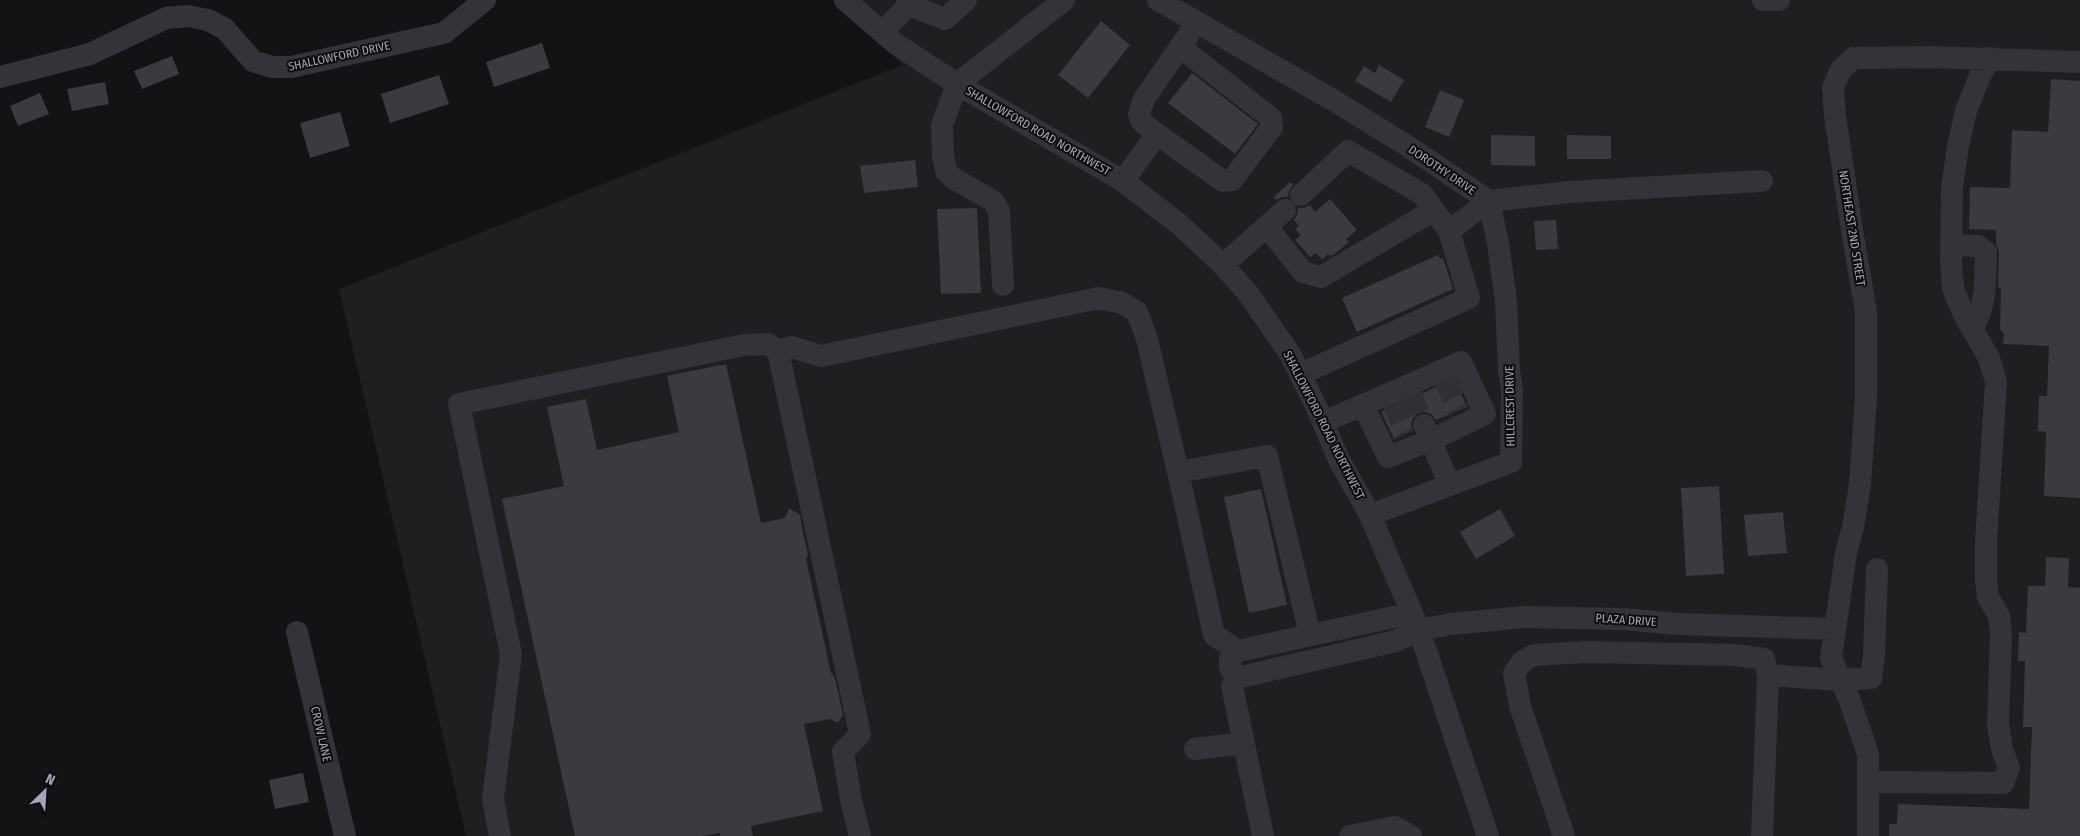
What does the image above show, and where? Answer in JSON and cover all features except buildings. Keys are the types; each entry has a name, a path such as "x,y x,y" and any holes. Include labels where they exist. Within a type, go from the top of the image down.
{"street":[{"name":"SHALLOWFORD DRIVE","path":"0,77 90,54 166,18 188,16 208,20 225,29 253,61 272,67 291,67 444,33 485,0"},
{"name":"SHALLOWFORD ROAD NORTHWEST","path":"846,0 896,44 957,84 1123,181 1179,224 1223,265 1261,313 1290,354 1301,374 1339,460 1370,515 1415,621 1488,836"},
{"path":"882,32 908,2 945,19 966,0"},
{"path":"1003,285 999,211 993,200 953,178 946,171 943,155 942,125 957,84 1064,0"},
{"name":"DOROTHY DRIVE","path":"1158,0 1333,100 1406,145 1489,201 1570,192 1762,181"},
{"path":"1763,0 1779,0"},
{"path":"1180,47 1270,118 1272,127 1232,180 1223,181 1157,134 1142,122 1139,114 1144,99 1196,23"},
{"name":"NORTHEAST 2ND STREET","path":"1834,629 1846,553 1853,527 1860,484 1864,440 1867,354 1866,312 1837,130 1833,88 1840,71 1853,58 1990,58 2080,62"},
{"path":"1868,782 2003,783 2009,768 2002,749 1998,724 2001,634 1999,616 1988,597 1986,581 1986,541 1996,382 1989,358 1964,313 1953,288 1952,187 1958,146 1966,111 1979,78 1990,58"},
{"path":"1123,181 1157,134"},
{"path":"1301,195 1348,151 1422,194 1449,231 1469,298 1301,374"},
{"path":"1449,231 1489,201"},
{"name":"HILLCREST DRIVE","path":"1370,515 1511,462 1513,416 1507,308 1498,243 1489,201"},
{"path":"1223,265 1285,210"},
{"path":"1267,227 1303,272 1321,277 1434,210"},
{"path":"1952,245 1978,246 1986,252 1985,295 1981,313 1973,328"},
{"path":"778,351 791,348 821,356 1099,298 1122,303 1137,312 1147,339 1214,635 1238,651"},
{"path":"500,836 493,799 511,654 459,404 744,346 768,344 778,351 860,734 843,752 851,800 860,836"},
{"path":"1323,422 1363,405 1399,394 1442,375 1461,362 1485,414 1462,417 1419,436 1388,457 1363,405"},
{"path":"1419,436 1450,485"},
{"path":"1178,472 1267,456 1310,636"},
{"path":"1768,675 1840,680 1872,678 1877,569"},
{"name":"PLAZA DRIVE","path":"1415,621 1451,624 1524,617 1569,617 1677,624 1834,629"},
{"path":"1238,678 1230,667 1230,659 1238,651 1310,636 1415,621"},
{"path":"1264,836 1232,686 1238,678 1386,643 1415,621"},
{"path":"1834,629 1831,658 1850,701 1868,754 1868,836"},
{"name":"CROW LANE","path":"297,632 345,836"},
{"path":"1564,836 1520,706 1514,673 1522,662 1534,655 1586,652 1736,655 1764,659 1768,675 1762,836"},
{"path":"1195,749 1244,743"},
{"path":"1350,836 1395,827 1411,836"}],"shaded area":[{"path":"844,0 2080,0 2080,836 466,836 339,289 902,65"}],"tunnel":[{"path":"1444,378 1459,410"},
{"path":"1410,393 1424,425"},
{"path":"1392,401 1407,433"}]}
